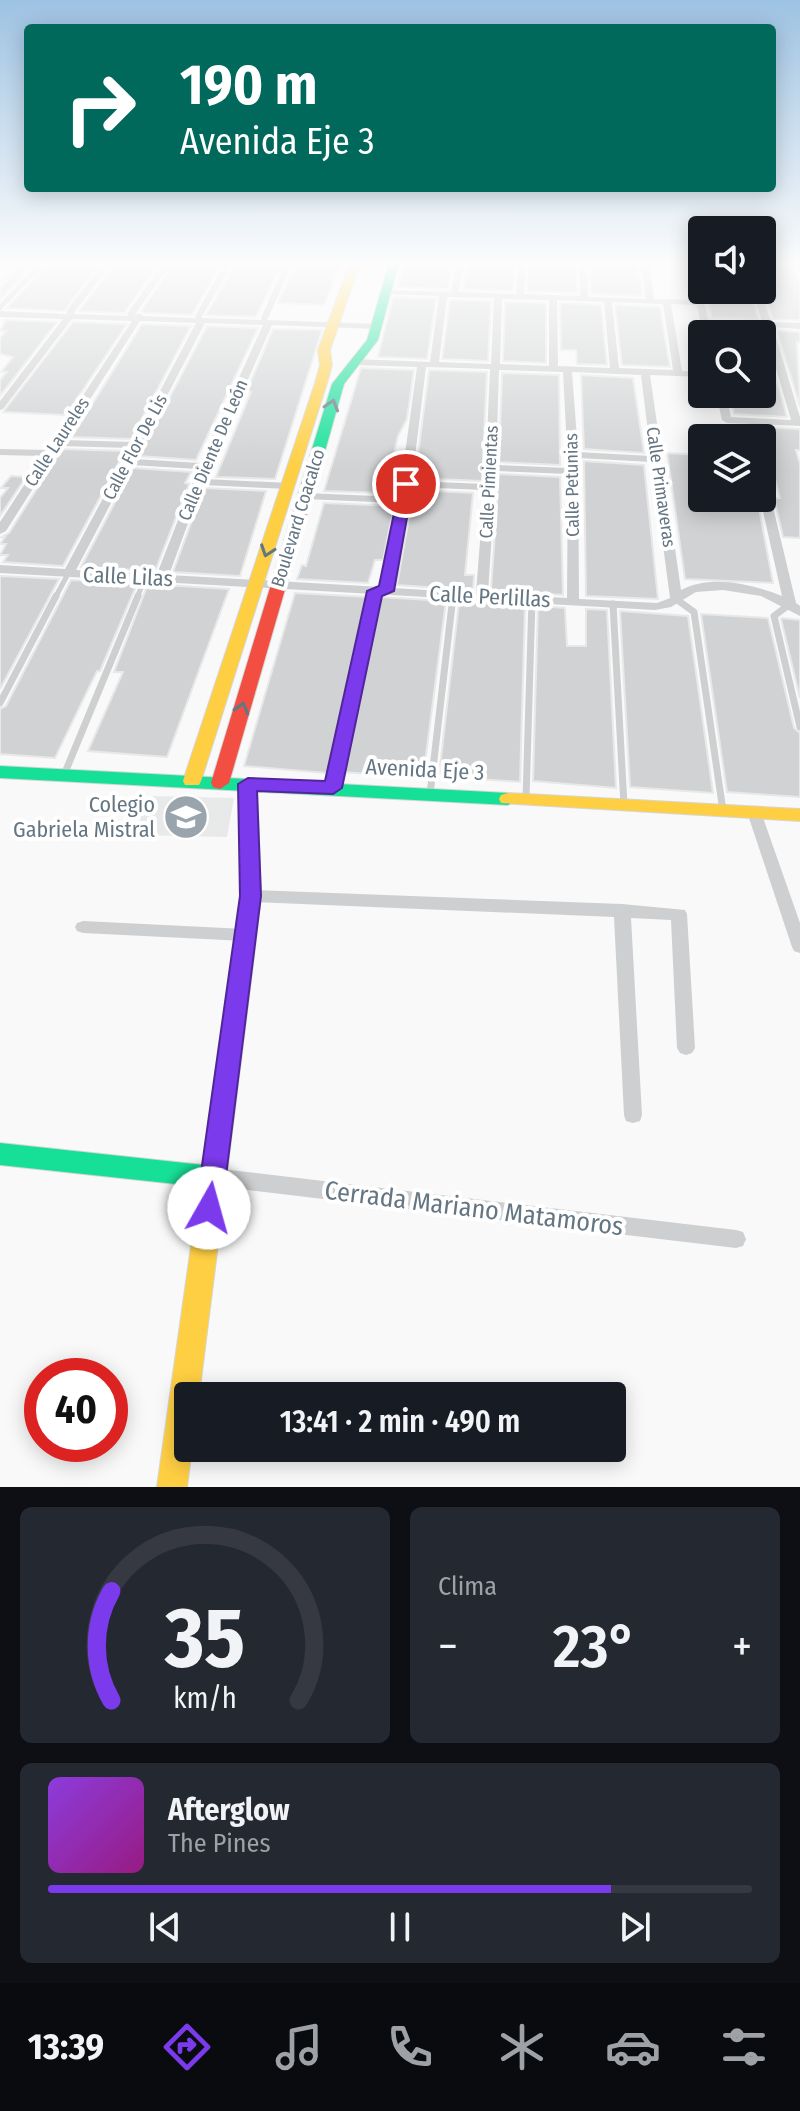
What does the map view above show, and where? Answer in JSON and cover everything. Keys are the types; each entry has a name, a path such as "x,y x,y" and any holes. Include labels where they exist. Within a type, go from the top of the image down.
{"main road":[{"name":"Boulevard Coacalco","path":"220,783 277,586 325,372 324,350 331,332"},
{"name":"Boulevard Coacalco","path":"192,781 255,584 297,491 338,384 354,362 366,352 374,332"},
{"name":"Avenida Eje 3","path":"0,772 800,815"},
{"path":"172,1487 251,896 248,784"},
{"path":"0,1154 213,1177"}],"street":[{"path":"0,407 57,332"},
{"name":"Calle Laureles","path":"0,531 125,332"},
{"name":"Calle Flor De Lis","path":"69,572 193,332"},
{"name":"Calle Diente De León","path":"162,577 197,482 261,332"},
{"path":"380,591 404,500 435,332"},
{"name":"Calle Pimientas","path":"482,596 491,468 495,332"},
{"path":"553,332 554,370"},
{"path":"611,332 615,372"},
{"path":"672,332 678,373"},
{"path":"724,408 727,420 749,425 799,423 776,350"},
{"path":"354,362 688,373"},
{"name":"Calle Petunias","path":"567,370 573,455 573,601"},
{"name":"Calle Primaveras","path":"645,374 676,599"},
{"path":"58,443 137,445"},
{"path":"0,452 50,453"},
{"path":"573,455 657,459"},
{"path":"128,462 204,466"},
{"path":"491,468 573,471"},
{"path":"197,482 404,500"},
{"path":"406,484 490,487"},
{"path":"770,512 795,608"},
{"name":"Calle Lilas","path":"0,569 255,584"},
{"name":"Calle Perlillas","path":"255,584 663,605 693,588 714,587 751,589 795,608"},
{"path":"754,812 800,947"},
{"path":"251,896 679,914 686,1048"},
{"path":"622,910 633,1115"},
{"path":"83,927 245,935"},
{"name":"Cerrada Mariano Matamoros","path":"213,1177 736,1239"}],"lane":[{"path":"0,703 69,572"},
{"path":"64,775 145,578"},
{"path":"333,788 380,591"},
{"path":"430,794 453,594"},
{"path":"526,799 532,599"},
{"path":"676,599 694,612 723,811"},
{"path":"613,604 624,805"},
{"path":"795,608 774,616 800,727"}],"shaded area":[{"name":"Colegio Gabriela Mistral","path":"147,796 234,798 227,837 136,835"}],"building":[{"path":"5,332 49,332 0,396 0,380 7,372 1,372 13,357 0,354 0,338"},
{"path":"65,332 121,332 66,415 3,412"},
{"path":"137,332 188,332 131,439 72,437"},
{"path":"204,332 256,332 196,460 139,456"},
{"path":"272,332 321,332 275,479 216,477 251,392 247,390"},
{"path":"384,332 431,332 427,359 378,357"},
{"path":"446,332 489,332 488,361 442,359"},
{"path":"504,332 546,332 546,363 503,361"},
{"path":"561,332 604,332 607,365 577,364 576,350 561,350"},
{"path":"618,332 664,332 670,367 622,365"},
{"path":"778,332 800,332 800,342 797,342 800,407"},
{"path":"361,368 414,370 407,419 398,436 385,493 324,491"},
{"path":"429,370 487,372 482,481 415,478"},
{"path":"502,373 559,375 560,465 499,462"},
{"path":"581,375 633,378 644,453 584,449"},
{"path":"776,379 787,417 734,414 732,408 776,408"},
{"path":"776,428 800,429 800,450 796,450 800,464 800,538 783,537 776,507 776,498 780,498 776,483"},
{"path":"62,449 125,451 63,566 3,562 8,555 0,555 6,544 0,544 5,537 2,537 9,533"},
{"path":"667,453 688,454 688,512 760,512 773,583 685,579"},
{"path":"584,461 644,465 658,599 586,596"},
{"path":"133,468 191,472 155,571 81,567"},
{"path":"499,474 560,477 563,595 491,590"},
{"path":"11,476 26,477 0,516 0,498 8,488 1,488"},
{"path":"204,488 266,491 240,576 173,572"},
{"path":"414,490 473,493 465,575 474,575 473,590 397,585"},
{"path":"324,503 394,506 383,560 375,560 368,583 297,579 302,565 306,566"},
{"path":"0,576 59,579 0,689"},
{"path":"71,580 137,584 100,671 97,671 55,758 0,754 0,709 6,706"},
{"path":"148,584 229,589 167,757 88,751 123,672 114,672"},
{"path":"295,593 367,597 330,771 326,773 244,766"},
{"path":"380,597 446,601 423,778 343,772"},
{"path":"459,602 525,606 520,782 439,776"},
{"path":"538,606 565,608 567,646 586,646 586,609 607,610 616,788 533,781"},
{"path":"620,611 688,616 713,793 630,787"},
{"path":"701,614 768,618 794,728 800,733 800,797 727,792"},
{"path":"781,619 800,620 800,698"}],"traffic: fast":[{"path":"312,472 338,384 372,340 374,332"},
{"path":"0,772 508,799"},
{"path":"0,1154 213,1177"}],"traffic: slow":[{"path":"192,781 321,383 326,365 324,350 330,332"},
{"path":"508,799 800,815"},
{"path":"172,1487 242,964"}],"traffic: jam":[{"path":"220,783 312,472"},
{"path":"242,964 251,896 248,784"}],"place":[{"name":"Colegio Gabriela Mistral","path":"186,817"}],"route":[{"path":"209,1208 251,896 248,784 333,788 375,591 386,591 406,484"}]}
